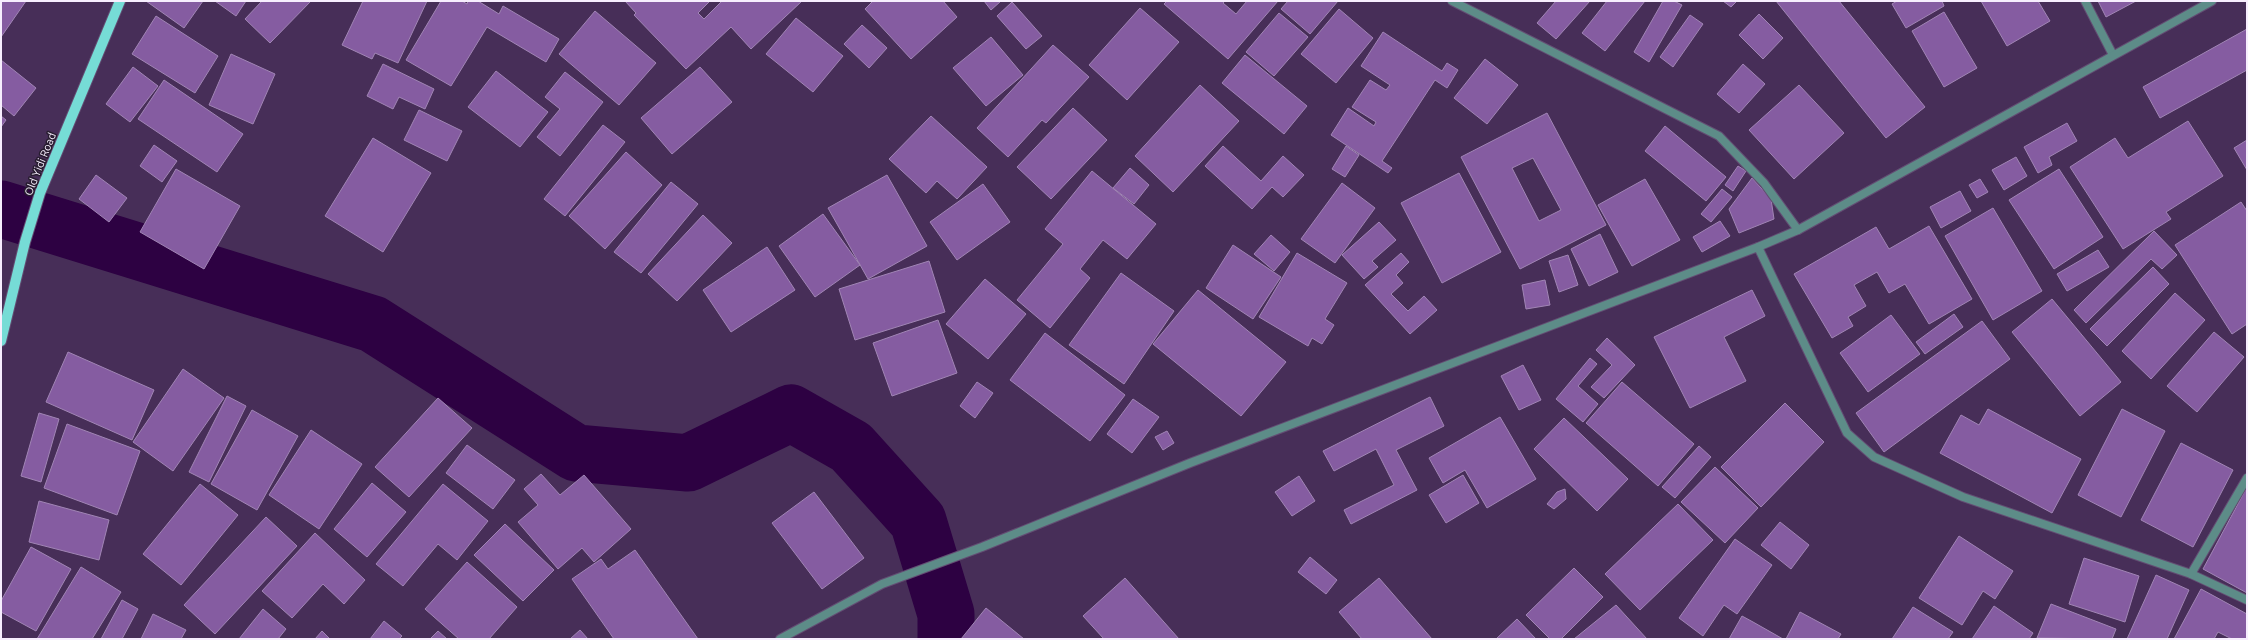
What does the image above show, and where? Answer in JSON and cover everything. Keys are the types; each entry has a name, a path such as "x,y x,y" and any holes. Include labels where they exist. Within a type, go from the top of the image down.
{"main road":[{"name":"Old Yidi Road","path":"1,341 40,192 120,1"}],"street":[{"path":"1452,1 1719,136 1764,183 1798,230"},
{"path":"2085,1 2113,55"},
{"path":"780,639 882,584 982,547 1198,460 1758,247 1798,230 2212,1"},
{"path":"1758,247 1847,433 1874,456 1963,498 2191,574 2247,600"},
{"path":"2191,574 2247,478"}],"building":[{"path":"1,1 26,1 1,37"},
{"path":"146,1 203,1 184,28"},
{"path":"215,1 246,1 236,16"},
{"path":"262,1 311,1 270,43 245,19"},
{"path":"363,1 427,1 398,63 375,53 372,59 342,45"},
{"path":"441,1 462,1 467,4 468,1 478,1 499,14 503,6 559,39 546,62 487,27 451,86 406,60"},
{"path":"625,1 710,1 698,13 704,19 722,1 802,1 751,49 731,27 686,69 634,15 636,13"},
{"path":"873,1 943,1 957,17 911,59 865,9"},
{"path":"984,1 1001,1 991,10"},
{"path":"1167,1 1225,1 1223,3 1236,14 1247,1 1278,1 1228,59 1164,4"},
{"path":"1288,1 1338,1 1310,34 1281,9"},
{"path":"1556,1 1590,1 1556,39 1537,23"},
{"path":"1607,1 1645,1 1605,51 1582,33"},
{"path":"1663,1 1674,1 1682,5 1649,62 1634,52"},
{"path":"1723,1 1737,1 1731,7"},
{"path":"1776,1 1839,1 1925,107 1886,138"},
{"path":"1897,1 1942,1 1944,6 1906,28 1892,4"},
{"path":"1981,1 2038,1 2050,21 2007,46"},
{"path":"2098,1 2136,1 2106,17"},
{"path":"1012,2 1042,36 1026,49 997,16"},
{"path":"1140,8 1179,42 1127,100 1089,65"},
{"path":"1339,9 1373,38 1336,83 1301,54"},
{"path":"595,11 656,63 619,105 559,54"},
{"path":"1944,12 1977,68 1944,87 1912,31"},
{"path":"1279,13 1308,37 1274,76 1246,52"},
{"path":"1759,14 1783,38 1763,59 1739,35"},
{"path":"1690,15 1703,24 1673,67 1660,57"},
{"path":"156,16 218,56 195,93 132,54"},
{"path":"796,18 843,56 813,92 766,54"},
{"path":"862,25 887,48 869,68 844,44"},
{"path":"2247,29 2247,70 2160,118 2143,87"},
{"path":"1383,32 1442,71 1447,63 1458,70 1447,88 1435,80 1382,161 1392,168 1388,173 1331,135 1348,108 1374,126 1376,122 1352,107 1370,80 1386,90 1390,85 1361,66"},
{"path":"991,37 1023,75 986,106 953,68"},
{"path":"1053,45 1089,77 1046,123 1042,120 1008,157 977,128"},
{"path":"231,54 275,74 253,124 209,105"},
{"path":"1245,55 1307,106 1284,134 1222,83"},
{"path":"1485,59 1518,85 1487,124 1454,98"},
{"path":"1,60 36,88 14,116 1,105"},
{"path":"383,64 434,89 425,109 399,97 393,109 367,96"},
{"path":"1743,64 1765,84 1739,113 1717,94"},
{"path":"133,67 158,86 130,122 106,104"},
{"path":"700,67 732,102 672,154 641,118"},
{"path":"496,71 548,112 520,147 468,107"},
{"path":"565,72 603,102 560,156 537,137 560,109 545,97"},
{"path":"164,80 243,134 217,172 138,119"},
{"path":"1200,85 1239,121 1173,192 1135,156"},
{"path":"1799,85 1844,133 1794,179 1749,130"},
{"path":"1073,108 1107,140 1051,199 1017,167"},
{"path":"419,110 462,131 447,161 404,140"},
{"path":"1547,113 1606,225 1520,269 1461,157","holes":["1533,158 1561,210 1539,221 1512,168"]},
{"path":"1,116 6,120 1,127"},
{"path":"931,116 987,167 957,199 937,181 926,193 889,159"},
{"path":"2188,121 2223,176 2166,212 2171,219 2123,249 2070,167 2115,138 2128,158"},
{"path":"2067,123 2077,141 2049,157 2052,165 2038,173 2024,147"},
{"path":"603,125 625,142 565,216 544,199"},
{"path":"1665,126 1726,177 1706,201 1645,151"},
{"path":"373,138 431,173 383,252 325,216"},
{"path":"2247,140 2247,170 2234,148"},
{"path":"154,145 177,161 162,182 140,166"},
{"path":"1223,146 1261,181 1283,156 1304,175 1283,197 1272,187 1252,209 1205,166"},
{"path":"1346,146 1359,155 1345,177 1332,169"},
{"path":"626,152 662,185 605,249 569,216"},
{"path":"2016,157 2027,176 2004,190 1992,170"},
{"path":"1738,166 1746,171 1733,191 1725,185"},
{"path":"1130,168 1149,185 1134,204 1113,188"},
{"path":"176,169 240,206 204,269 140,232"},
{"path":"2059,169 2103,237 2054,269 2009,200"},
{"path":"1092,171 1156,224 1127,259 1103,240 1080,269 1090,278 1050,328 1017,300 1063,244 1045,229"},
{"path":"1459,173 1501,252 1442,283 1401,203"},
{"path":"96,175 127,198 109,222 79,199"},
{"path":"887,175 927,246 868,279 828,208"},
{"path":"1752,178 1771,199 1774,219 1739,233 1729,209"},
{"path":"1645,179 1680,240 1632,266 1598,205"},
{"path":"1980,179 1988,192 1977,198 1969,185"},
{"path":"671,182 698,204 641,273 614,252"},
{"path":"1342,183 1375,208 1335,263 1301,239"},
{"path":"983,184 1010,222 957,260 930,222"},
{"path":"1722,189 1732,197 1711,222 1701,214"},
{"path":"1960,191 1971,211 1941,228 1930,207"},
{"path":"2241,202 2247,211 2247,324 2232,334 2175,245"},
{"path":"1993,208 2042,291 1993,320 1945,236"},
{"path":"823,214 860,265 815,297 779,246"},
{"path":"703,215 732,243 677,301 648,274"},
{"path":"1720,221 1730,236 1702,252 1693,237"},
{"path":"1379,222 1396,240 1372,261 1378,267 1364,279 1342,255"},
{"path":"1929,226 1972,299 1929,324 1905,284 1889,293 1877,272 1854,285 1866,306 1848,317 1853,326 1832,338 1794,274 1876,227 1889,249"},
{"path":"2154,231 2177,255 2162,269 2151,259 2086,323 2074,310"},
{"path":"1600,234 1618,272 1589,286 1571,249"},
{"path":"1271,235 1290,252 1274,271 1254,254"},
{"path":"1233,245 1281,277 1253,319 1206,288"},
{"path":"767,247 795,290 731,332 703,290"},
{"path":"2098,250 2109,267 2067,291 2057,274"},
{"path":"1297,253 1347,283 1325,319 1334,325 1322,344 1312,338 1308,346 1259,317"},
{"path":"1401,253 1409,262 1396,275 1403,283 1391,294 1408,311 1424,296 1437,310 1410,334 1365,285"},
{"path":"1568,255 1578,285 1559,292 1549,261"},
{"path":"929,261 945,312 855,340 839,289"},
{"path":"2153,267 2169,284 2107,346 2090,329"},
{"path":"1121,273 1174,311 1124,384 1069,345"},
{"path":"985,279 1026,314 988,359 946,324"},
{"path":"1545,280 1550,305 1526,309 1522,285"},
{"path":"1198,290 1286,362 1241,416 1153,344"},
{"path":"1752,290 1765,316 1724,337 1746,381 1690,408 1654,337"},
{"path":"2175,293 2205,320 2151,379 2122,351"},
{"path":"2052,299 2121,382 2080,416 2012,332"},
{"path":"1954,314 1963,327 1925,354 1916,342"},
{"path":"1891,315 1920,354 1868,392 1840,353"},
{"path":"938,320 957,373 892,396 873,343"},
{"path":"1982,321 2010,359 1884,452 1856,413"},
{"path":"2214,332 2244,357 2197,412 2167,386"},
{"path":"1045,333 1125,395 1090,441 1010,380"},
{"path":"1607,338 1635,365 1604,398 1591,387 1612,365 1596,350"},
{"path":"68,352 154,390 132,440 46,402"},
{"path":"1590,358 1597,364 1578,386 1598,404 1583,422 1556,399"},
{"path":"1523,365 1541,400 1519,410 1501,376"},
{"path":"183,369 224,398 173,471 133,442"},
{"path":"977,382 993,393 975,418 960,406"},
{"path":"1622,382 1694,444 1658,486 1586,423"},
{"path":"227,396 246,406 209,482 189,472"},
{"path":"1430,397 1444,426 1396,450 1417,490 1351,524 1344,510 1394,485 1376,449 1334,471 1323,451"},
{"path":"438,398 472,428 409,497 375,467"},
{"path":"1133,399 1159,417 1132,453 1107,434"},
{"path":"1785,403 1824,442 1761,507 1721,467"},
{"path":"1988,409 2081,459 2052,513 1940,453 1961,415 1979,425"},
{"path":"2122,409 2165,431 2121,517 2078,495"},
{"path":"252,410 298,436 257,510 211,484"},
{"path":"39,413 59,419 41,482 21,476"},
{"path":"1500,417 1536,479 1487,508 1465,470 1443,483 1429,458"},
{"path":"1564,418 1628,479 1597,511 1534,449"},
{"path":"67,424 140,451 117,515 44,488"},
{"path":"311,430 362,464 319,529 269,495"},
{"path":"1167,431 1174,443 1163,450 1155,437"},
{"path":"2181,443 2233,470 2193,547 2141,520"},
{"path":"467,445 515,480 493,509 446,473"},
{"path":"1699,446 1711,457 1675,498 1662,487"},
{"path":"1715,467 1758,508 1725,543 1681,502"},
{"path":"541,474 560,495 584,475 631,529 594,562 582,548 558,569 518,522 538,505 524,489"},
{"path":"1463,475 1479,503 1446,523 1429,495"},
{"path":"1299,476 1315,501 1292,516 1275,492"},
{"path":"372,483 406,512 367,557 334,529"},
{"path":"200,484 238,515 181,585 143,554"},
{"path":"443,484 488,521 457,560 438,544 403,586 376,564"},
{"path":"2247,487 2247,593 2203,569"},
{"path":"1565,489 1566,499 1554,509 1547,504 1557,492"},
{"path":"814,492 864,558 822,589 772,523"},
{"path":"39,501 109,520 99,560 29,542"},
{"path":"1678,504 1713,540 1640,610 1605,574"},
{"path":"266,517 297,546 215,634 184,605"},
{"path":"1780,522 1809,545 1791,569 1761,545"},
{"path":"505,524 554,570 523,601 474,555"},
{"path":"315,533 365,580 344,604 323,584 292,618 262,591"},
{"path":"1959,536 2013,571 1995,599 1983,591 1962,625 1919,598"},
{"path":"1735,539 1772,565 1737,614 1724,605 1703,636 1679,618"},
{"path":"31,547 71,569 36,631 1,612 1,601"},
{"path":"635,550 698,639 614,639 572,579 601,559 608,569"},
{"path":"1310,557 1337,580 1326,594 1298,572"},
{"path":"2084,558 2139,576 2125,622 2069,604"},
{"path":"467,562 517,607 489,639 459,639 425,609"},
{"path":"81,567 121,592 92,639 37,639"},
{"path":"1574,568 1603,597 1561,639 1550,639 1526,615"},
{"path":"2156,575 2189,590 2167,639 2127,639"},
{"path":"1125,578 1179,639 1104,639 1083,616"},
{"path":"1379,578 1432,639 1362,639 1339,612"},
{"path":"2201,589 2247,614 2247,639 2232,639 2218,632 2214,639 2174,639"},
{"path":"122,600 138,609 122,639 101,639"},
{"path":"2051,604 2116,629 2112,639 2037,638"},
{"path":"1616,605 1647,639 1574,639"},
{"path":"1994,606 2033,633 2029,639 1972,639"},
{"path":"1913,607 1953,632 1948,639 1892,639"},
{"path":"986,608 1024,639 961,639"},
{"path":"263,609 286,629 278,639 239,639"},
{"path":"1800,612 1841,634 1838,639 1786,639"},
{"path":"153,614 186,630 181,639 141,639"},
{"path":"1742,616 1753,622 1783,639 1729,639"},
{"path":"1517,619 1536,639 1496,639"},
{"path":"384,621 402,636 399,639 370,639"},
{"path":"580,630 588,639 570,639"},
{"path":"322,631 330,639 315,639"},
{"path":"438,631 447,639 430,639"}],"waterway":[{"path":"1,209 373,324 576,453 688,463 791,413 851,447 918,521 946,614 946,639"}]}
